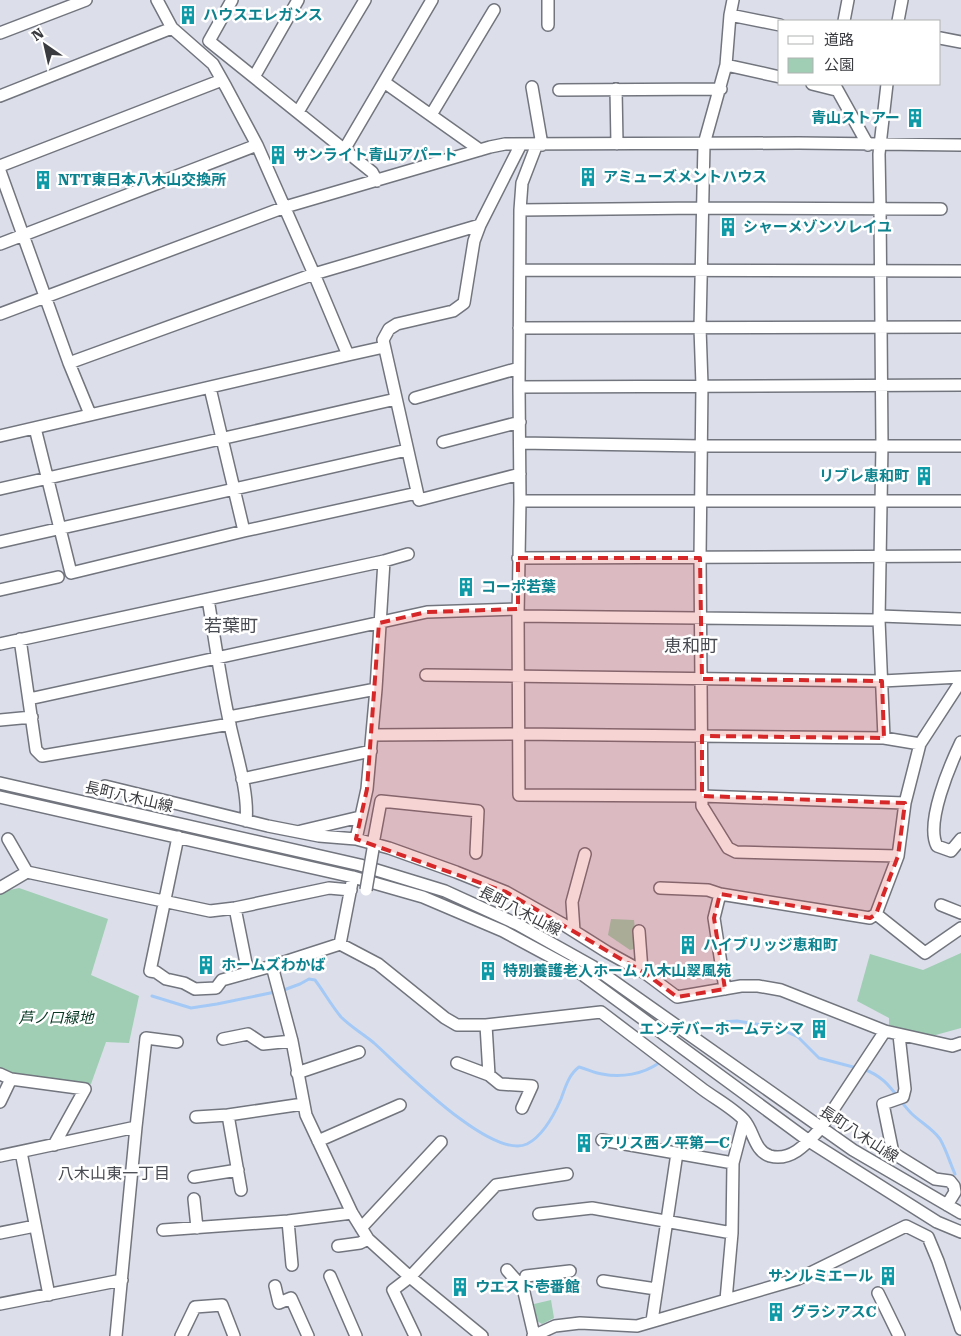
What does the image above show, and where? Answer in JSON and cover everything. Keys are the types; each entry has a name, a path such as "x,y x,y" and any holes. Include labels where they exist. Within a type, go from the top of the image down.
{"street":[{"path":"0,34 86,0"},
{"path":"157,0 172,28 213,64 257,145 348,355"},
{"path":"232,0 209,41 372,172 377,181"},
{"path":"254,77 298,0"},
{"path":"298,112 365,0"},
{"path":"344,150 432,0"},
{"path":"548,0 548,25"},
{"path":"733,0 726,65 704,144 700,328 702,385 700,558 702,806 728,848 736,852 898,856"},
{"path":"844,20 848,0"},
{"path":"898,20 902,0"},
{"path":"431,115 494,10"},
{"path":"730,15 778,25"},
{"path":"0,96 172,28"},
{"path":"941,38 961,42"},
{"path":"726,65 778,77"},
{"path":"0,166 222,80"},
{"path":"384,82 480,150"},
{"path":"820,85 835,87 879,154 882,445 880,618 884,738"},
{"path":"874,145 887,85"},
{"path":"532,88 540,145 522,183 520,210 519,795 702,796 905,803"},
{"path":"559,90 720,88"},
{"path":"616,89 618,144"},
{"path":"0,314 285,207 505,144 961,145"},
{"path":"520,474 419,500 383,340 389,329 397,324 453,311 464,303 474,241 480,225 521,144"},
{"path":"0,244 257,145"},
{"path":"0,171 69,363 90,414"},
{"path":"520,210 702,208 941,209"},
{"path":"69,363 314,274 480,225"},
{"path":"520,270 961,271"},
{"path":"519,328 961,327"},
{"path":"0,436 384,347"},
{"path":"415,398 519,368"},
{"path":"519,387 961,385"},
{"path":"210,388 244,532"},
{"path":"0,489 47,480 396,399"},
{"path":"443,442 520,422"},
{"path":"35,428 71,573 417,493"},
{"path":"520,443 702,446 961,446"},
{"path":"0,542 407,450"},
{"path":"520,501 961,501"},
{"path":"0,644 384,562 408,554"},
{"path":"518,558 961,556"},
{"path":"356,839 367,789 376,689 384,562"},
{"path":"0,590 58,577"},
{"path":"208,599 229,721 242,779 247,813 246,821"},
{"path":"29,699 427,612 518,612 701,619 961,619"},
{"path":"20,639 36,750 42,756 229,721 376,689"},
{"path":"426,675 882,681 960,684"},
{"path":"660,888 708,890 720,894 870,918 876,914 898,856 905,803 920,744 960,684"},
{"path":"0,720 32,717"},
{"path":"372,735 520,734 884,738 920,744"},
{"path":"961,742 950,765 937,806 933,839 936,846 951,851 961,839"},
{"path":"242,779 370,751"},
{"name":"長町八木山線","path":"0,783 316,854 360,865 445,891 517,924 592,966 820,1128 853,1150 961,1214"},
{"path":"105,786 296,832 356,839 456,872 506,892 642,972 677,997 741,986 758,986 781,990 899,1035 952,1046 961,1043"},
{"path":"0,797 353,877 423,897 503,931 579,972 809,1141 937,1222 961,1232"},
{"path":"366,890 381,801 478,811 476,854"},
{"path":"296,832 360,817"},
{"path":"178,837 150,971 195,989 216,988 222,980 340,944 378,964 444,1018 457,1025 486,1025 601,1012 744,1121 760,1149 765,1154 772,1156 791,1154 809,1141 820,1128 885,1031"},
{"path":"8,838 27,872"},
{"path":"574,931 572,902 584,854"},
{"path":"0,888 27,872 210,911 236,908 329,888 350,890"},
{"path":"340,944 353,877"},
{"path":"720,894 714,918 724,989"},
{"path":"941,905 961,913"},
{"path":"236,908 248,973"},
{"path":"876,914 926,953 961,928"},
{"path":"639,931 642,972"},
{"path":"272,966 292,1041 306,1115 352,1213 368,1240 482,1336"},
{"path":"486,1025 489,1075"},
{"path":"223,1038 248,1034 263,1044 292,1041"},
{"path":"899,1035 905,1089 898,1099 883,1104 893,1153 935,1179 950,1181 954,1186 955,1192 947,1205"},
{"path":"116,1336 146,1038 177,1042"},
{"path":"298,1072 359,1052"},
{"path":"457,1063 489,1075 500,1084 532,1086 522,1108"},
{"path":"0,1074 11,1079 85,1088 54,1145"},
{"path":"0,1102 11,1079"},
{"path":"196,1117 228,1115 303,1104"},
{"path":"318,1141 400,1105"},
{"path":"228,1115 241,1190"},
{"path":"726,1300 732,1233 734,1163 744,1121"},
{"path":"0,1156 136,1127"},
{"path":"602,1140 734,1163"},
{"path":"361,1228 441,1142"},
{"path":"21,1152 49,1295"},
{"path":"652,1321 677,1153"},
{"path":"194,1177 238,1170"},
{"path":"415,1336 392,1290 410,1277 496,1185 567,1174"},
{"path":"194,1199 197,1228"},
{"path":"539,1214 592,1208 732,1233"},
{"path":"163,1230 288,1221 352,1213"},
{"path":"288,1221 292,1266"},
{"path":"928,1237 937,1222"},
{"path":"0,1234 35,1226"},
{"path":"570,1271 526,1276 523,1288 534,1336 555,1326 580,1323 638,1331 652,1321 798,1279 906,1226 928,1237 961,1329"},
{"path":"338,1246 368,1240"},
{"path":"507,1270 523,1288"},
{"path":"330,1276 356,1336"},
{"path":"0,1304 122,1280"},
{"path":"603,1280 656,1289"},
{"path":"275,1286 280,1303 292,1298 308,1336"},
{"path":"878,1293 899,1336"},
{"path":"181,1336 195,1307 222,1305 234,1336"}],"highlighted area":[{"path":"518,558 700,558 702,679 882,681 884,738 702,736 702,796 905,803 898,856 876,914 870,918 720,894 714,918 725,989 677,997 645,973 506,892 356,839 367,789 379,623 427,612 518,609"}],"green space":[{"name":"芦ノ口緑地","path":"19,888 108,919 91,975 139,996 129,1043 106,1042 91,1084 11,1075 0,1070 0,892"},
{"path":"611,919 634,920 637,948 630,950 608,935"},
{"path":"961,953 961,1028 932,1036 889,1025 889,1018 857,1001 870,954 923,970"},
{"path":"551,1300 554,1318 542,1324 537,1321 534,1304"}],"waterway":[{"path":"281,991 309,979 315,980 341,1017 374,1043 424,1090 470,1126 492,1139 511,1145 527,1144 538,1136 555,1112 570,1077 579,1067 610,1075 625,1075 646,1070 659,1063"},
{"path":"152,996 191,1008 275,992"},
{"path":"720,1022 737,1021 776,1027 798,1037 819,1058 857,1068"},
{"path":"863,1069 885,1082 911,1113 937,1135 955,1174"}],"place":[{"name":"ハウスエレガンス","path":"188,15"},
{"name":"青山ストアー","path":"915,118"},
{"name":"サンライト青山アパート","path":"278,155"},
{"name":"アミューズメントハウス","path":"588,177"},
{"name":"NTT東日本八木山交換所","path":"43,180"},
{"name":"シャーメゾンソレイユ","path":"728,227"},
{"name":"リブレ恵和町","path":"924,476"},
{"name":"コーポ若葉","path":"466,587"},
{"name":"ハイブリッジ恵和町","path":"688,945"},
{"name":"ホームズわかば","path":"206,965"},
{"name":"特別養護老人ホーム 八木山翠風苑","path":"488,971"},
{"name":"エンデバーホームテシマ","path":"819,1029"},
{"name":"アリス西ノ平第一C","path":"584,1143"},
{"name":"サンルミエール","path":"888,1276"},
{"name":"ウエスト壱番館","path":"460,1287"},
{"name":"グラシアスC","path":"776,1312"}],"district":[{"name":"若葉町","path":"231,625"},
{"name":"恵和町","path":"691,645"},
{"name":"八木山東一丁目","path":"114,1173"}]}
